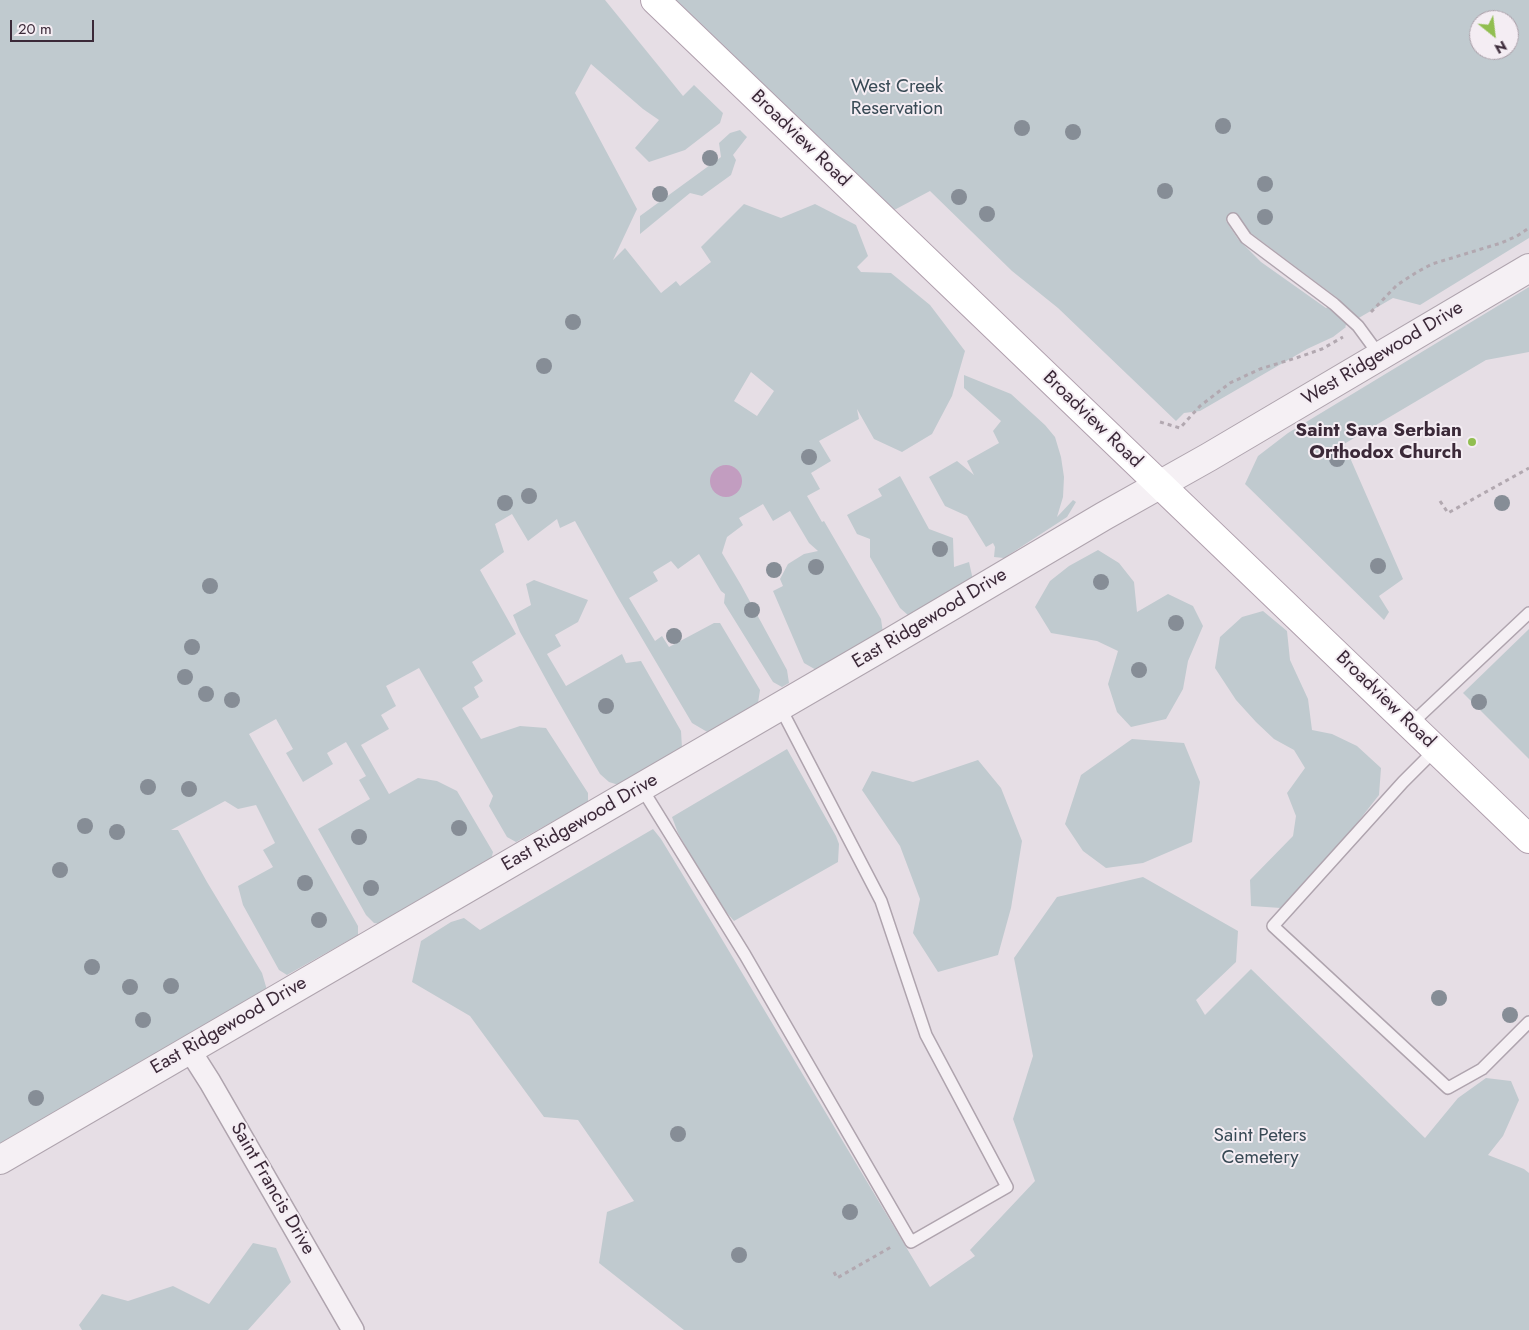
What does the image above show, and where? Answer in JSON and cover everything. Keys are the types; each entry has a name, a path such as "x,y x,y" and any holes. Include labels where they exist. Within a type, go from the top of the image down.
{"main road":[{"name":"Broadview Road","path":"656,0 1529,839"}],"street":[{"name":"West Ridgewood Drive","path":"1160,486 1529,268"},
{"name":"East Ridgewood Drive","path":"0,1160 780,707 1104,516 1160,486"},
{"name":"Saint Francis Drive","path":"189,1049 210,1082 353,1330"}],"lane":[{"path":"1233,220 1246,238 1334,304 1352,320 1380,356"},
{"path":"1411,724 1529,613"},
{"path":"641,787 745,955 911,1242 1007,1187 926,1035 881,901 780,707"},
{"path":"1436,749 1403,782 1273,926 1448,1088 1482,1069 1529,1022"}],"path":[{"path":"1440,501 1448,513 1529,468"},
{"path":"834,1272 837,1278 909,1237"}],"green space":[{"path":"0,0 605,0 683,96 694,85 723,113 720,123 685,150 649,162 635,148 659,120 643,109 591,64 575,93 637,209 613,260 625,248 661,293 676,281 680,286 711,262 701,247 744,204 781,218 815,204 856,225 868,256 857,267 861,272 891,273 930,305 965,351 952,396 932,434 902,452 874,439 857,409 859,419 819,441 831,461 811,473 820,489 807,496 822,522 824,521 881,619 883,633 818,671 804,663 773,591 783,586 780,579 788,564 804,554 818,551 809,543 790,511 773,521 763,504 739,518 743,525 727,537 722,553 787,670 789,683 782,687 773,682 724,603 725,594 721,591 699,554 678,569 671,561 653,572 658,581 629,598 655,641 662,636 669,647 714,623 720,623 760,690 758,703 709,733 692,723 575,521 560,528 557,519 528,541 512,514 495,524 504,552 480,570 516,634 472,662 483,681 474,687 479,697 462,708 481,739 520,726 546,728 588,793 588,802 516,842 507,837 489,806 493,796 419,668 386,686 396,706 381,715 389,729 361,745 389,794 418,778 437,781 457,791 493,852 491,860 381,924 374,923 366,915 318,829 370,799 359,780 366,776 346,742 327,753 333,764 303,782 286,753 293,749 276,719 249,734 358,926 358,935 287,975 279,970 243,905 238,886 273,867 263,850 275,843 256,805 238,809 225,801 171,830 178,830 262,973 267,990 0,1147","holes":["751,372 774,391 757,416 734,401"]},
{"name":"West Creek Reservation","path":"655,0 1529,0 1529,238 1420,305 1393,298 1345,326 1333,337 1307,349 1200,411 1184,413 1176,421 1058,308 1012,271 930,191 881,217","holes":["1236,214 1248,231 1340,300 1326,308 1261,262 1238,239 1226,221"]},
{"path":"740,130 747,137 733,155 736,160 731,175 702,196 690,193 640,234 640,216 721,157 719,143 730,133"},
{"path":"1529,287 1529,352 1486,360 1344,444 1403,579 1379,596 1389,612 1384,620 1245,484 1258,456 1288,433"},
{"path":"964,375 1011,394 1045,425 1055,437 1064,477 1063,497 1057,517 1073,500 1076,502 1067,517 1004,558 994,557 995,547 993,543 986,547 967,516 945,506 929,477 957,461 974,475 967,461 999,443 993,431 1001,421 964,388"},
{"path":"900,476 929,529 953,538 954,567 969,562 973,580 909,616 900,608 870,557 870,539 857,534 847,515 882,496 878,489"},
{"path":"1098,550 1119,563 1134,582 1137,612 1168,594 1193,606 1203,626 1188,661 1183,689 1166,719 1131,727 1117,712 1108,684 1118,651 1097,641 1051,633 1035,607 1050,581 1069,566"},
{"path":"534,580 588,600 578,622 555,635 561,646 547,654 566,686 622,654 626,663 641,661 681,731 682,748 622,786 609,782 600,774 520,632 513,615 531,605 526,584"},
{"path":"1263,611 1287,631 1290,660 1308,699 1312,730 1332,734 1357,746 1381,768 1379,795 1321,869 1281,908 1251,906 1250,880 1293,836 1296,816 1287,793 1305,768 1294,750 1274,739 1236,700 1215,668 1220,637 1242,617"},
{"path":"1529,629 1529,759 1463,693"},
{"path":"1132,739 1184,743 1200,782 1192,842 1143,863 1106,868 1083,851 1065,824 1081,775"},
{"path":"787,749 836,836 839,844 838,862 734,921 721,906 708,885 678,833 672,817"},
{"path":"978,760 1001,788 1022,841 1011,908 998,955 938,972 913,933 920,899 900,846 862,790 872,771 913,782"},
{"name":"Saint Peters Cemetery","path":"653,829 717,931 930,1287 975,1256 970,1250 1035,1181 1013,1119 1033,1056 1014,958 1057,897 1143,877 1238,931 1236,962 1196,1000 1205,1015 1251,969 1425,1138 1458,1098 1486,1078 1511,1081 1519,1100 1503,1136 1488,1155 1524,1169 1529,1173 1529,1330 684,1330 599,1263 607,1212 634,1201 578,1120 544,1117 470,1016 412,982 421,941 451,922 464,918 480,930"},
{"path":"253,1243 276,1248 291,1282 248,1330 82,1330 79,1325 102,1294 128,1301 173,1286 209,1304"}],"shaded area":[{"path":"726,465 732,466 737,470 741,475 741,487 737,492 732,496 726,497 720,496 715,492 711,487 710,481 711,475 715,470 720,466"}],"place":[{"name":"Saint Sava Serbian Orthodox Church","path":"1472,442"}]}
